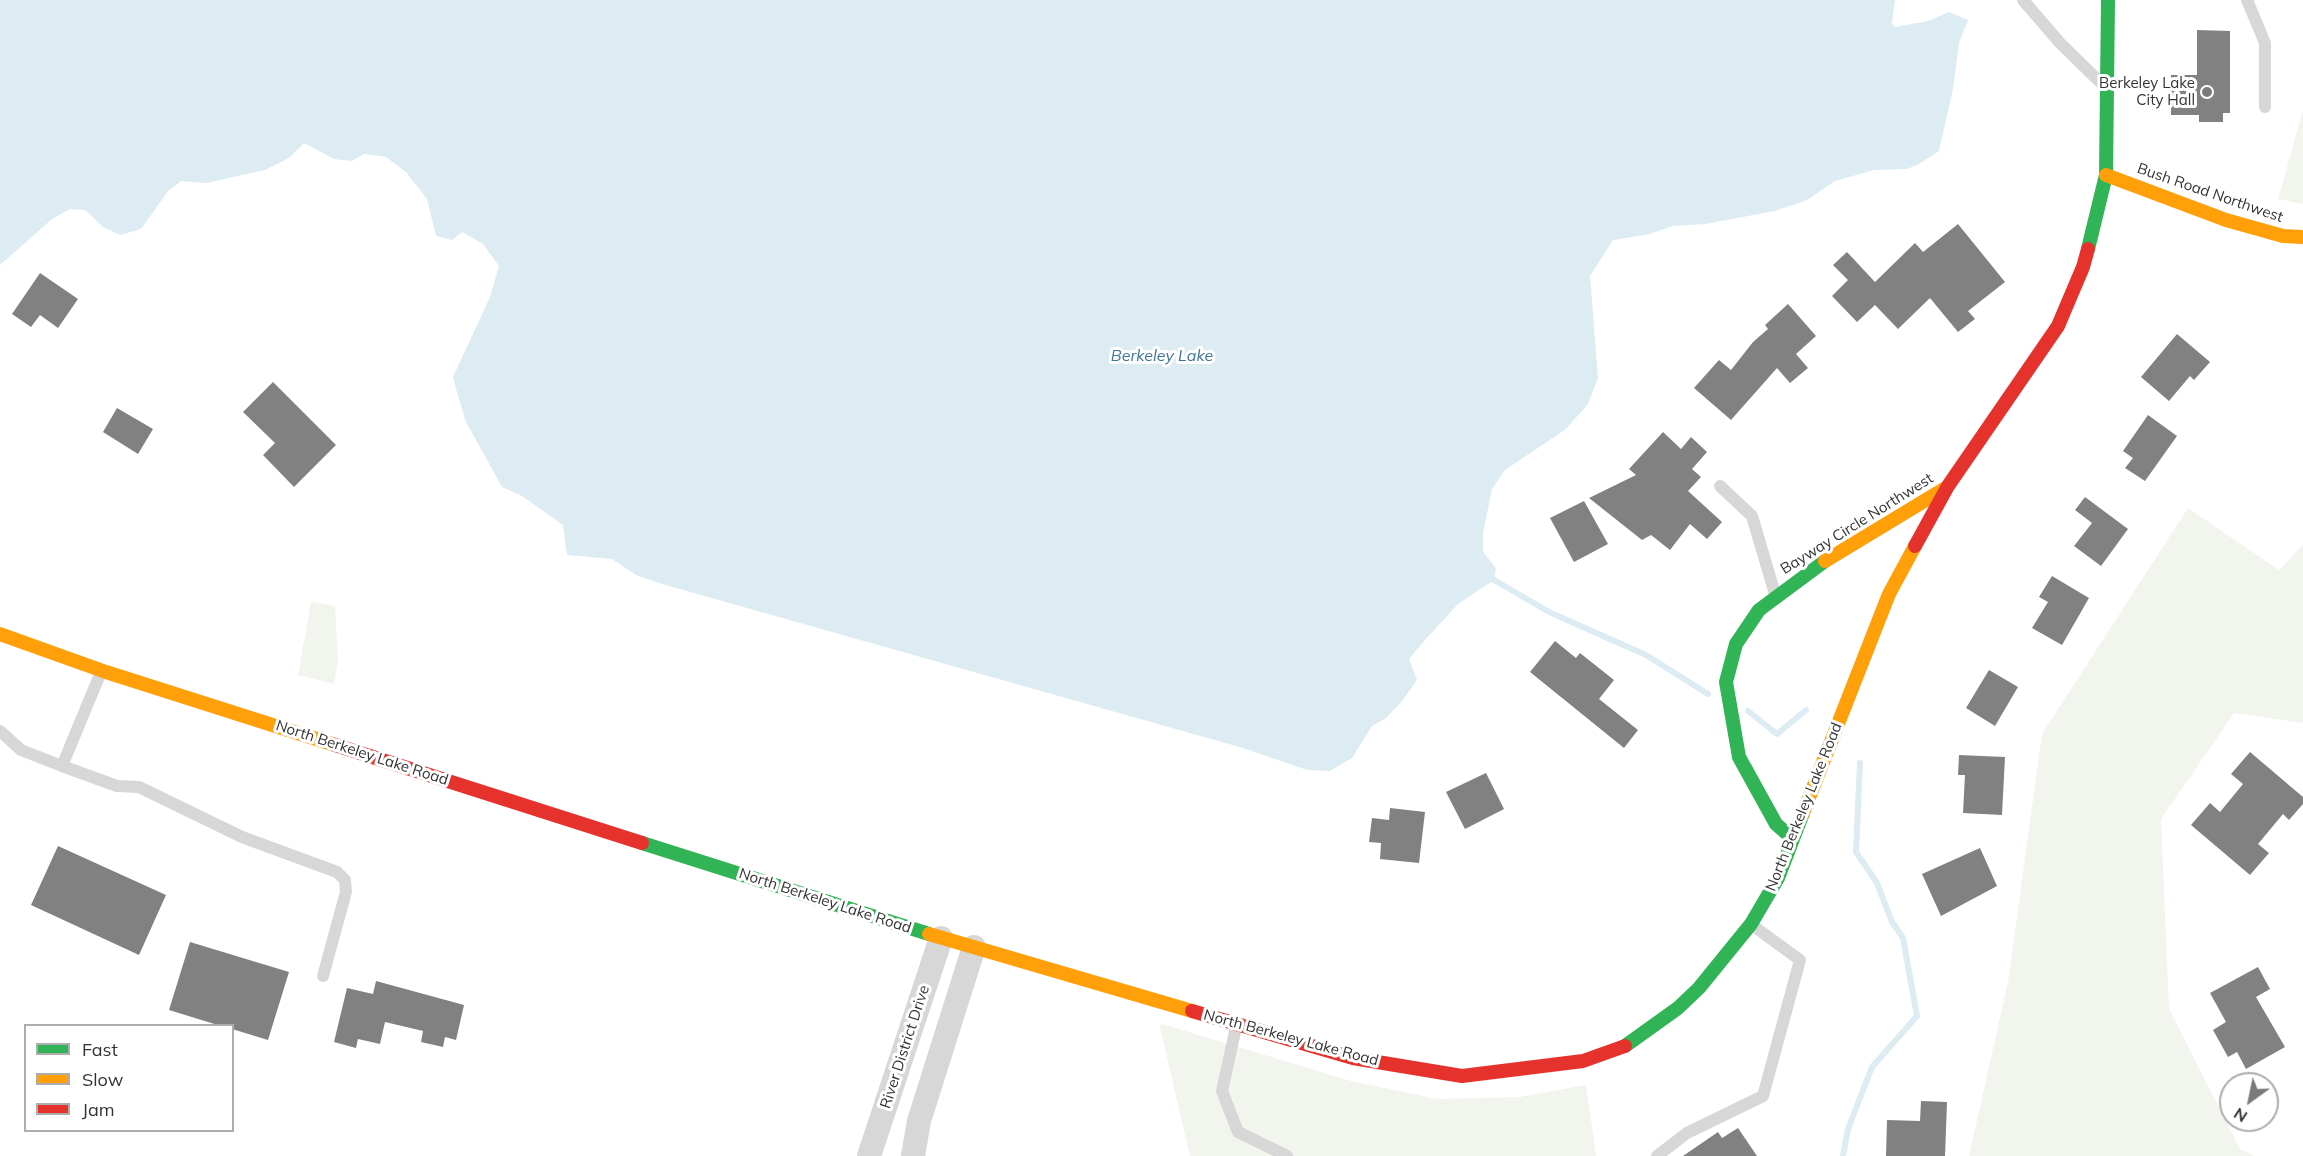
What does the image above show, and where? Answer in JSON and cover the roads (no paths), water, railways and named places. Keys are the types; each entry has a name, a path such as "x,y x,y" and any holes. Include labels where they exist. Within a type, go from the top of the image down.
{"street":[{"name":"North Berkeley Lake Road","path":"0,634 102,671 941,938 1353,1058 1462,1076 1583,1061 1627,1045 1678,1008 1700,988 1751,924 1778,878 1889,594 1948,486 2058,326 2083,267 2106,175 2109,90 2108,0"},
{"name":"Bush Road Northwest","path":"2106,175 2163,194 2226,220 2283,236 2303,237"},
{"name":"Bayway Circle Northwest","path":"1793,840 1776,824 1739,757 1726,682 1736,644 1759,610 1776,595 1830,557 1948,486"},
{"name":"River District Drive","path":"870,1156 941,938"},
{"path":"913,1156 918,1125 974,947"},
{"path":"882,1116 918,1125"}],"lane":[{"path":"2023,0 2060,44 2109,90"},
{"path":"2247,0 2265,43 2265,107"},
{"path":"1720,486 1752,516 1776,595"},
{"path":"62,766 102,671"},
{"path":"0,731 21,750 117,786 139,787 242,837 337,873 345,880 346,892 323,976"},
{"path":"1657,1156 1687,1134 1763,1096 1800,960 1751,924"},
{"path":"1236,1025 1222,1091 1238,1132 1287,1156"}],"water":[{"name":"Berkeley Lake","path":"0,0 1895,0 1892,23 1895,27 1928,21 1949,12 1968,20 1959,43 1953,89 1939,151 1919,164 1907,169 1874,170 1835,181 1807,200 1775,211 1705,224 1673,226 1650,234 1613,240 1590,276 1598,378 1588,404 1566,429 1505,470 1492,489 1483,533 1483,552 1496,568 1494,580 1458,604 1425,640 1409,659 1417,680 1402,701 1386,718 1372,726 1352,758 1330,771 1307,770 1243,748 662,584 636,575 612,559 567,555 563,525 522,496 502,487 466,422 453,377 490,297 499,266 483,244 462,232 452,240 436,236 427,199 406,172 386,157 364,154 352,161 334,159 304,143 289,158 265,170 206,183 181,181 168,191 141,229 120,235 103,227 85,210 70,209 52,219 0,265"}],"waterway":[{"path":"1494,580 1549,612 1646,655 1708,694"},
{"path":"1748,711 1777,734 1806,710"},
{"path":"1843,1156 1848,1129 1872,1067 1917,1016 1903,938 1892,922 1877,883 1856,852 1860,763"}],"place":[{"name":"Berkeley Lake City Hall","path":"2207,92"}]}
